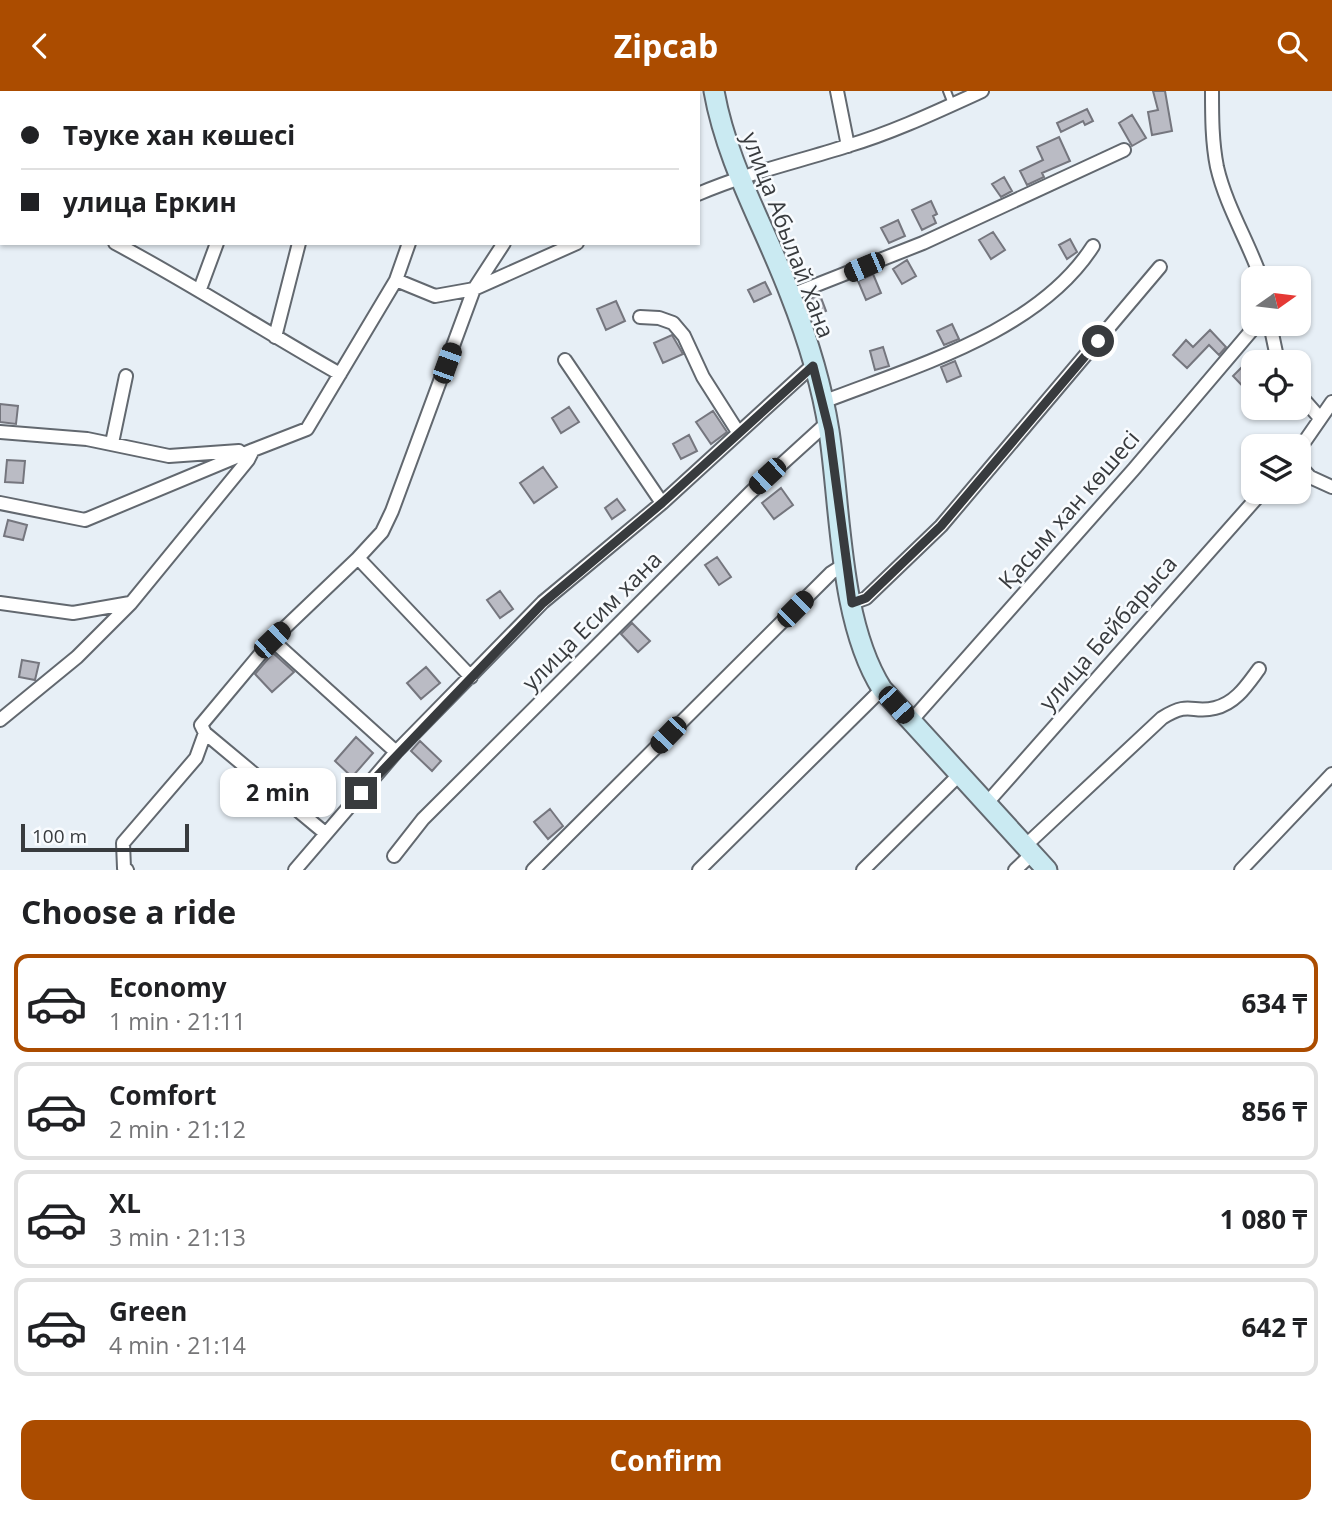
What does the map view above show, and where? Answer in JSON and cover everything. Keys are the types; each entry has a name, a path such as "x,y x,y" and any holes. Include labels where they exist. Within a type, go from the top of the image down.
{"street":[{"name":"улица Абылай Хана","path":"714,91 723,137 791,295 823,402 845,564 869,669 882,689 1047,870"},
{"path":"837,91 848,146"},
{"path":"700,193 740,176 848,146 982,91"},
{"path":"1212,91 1217,167 1236,222 1256,266"},
{"path":"791,295 923,243 1124,150"},
{"path":"119,245 200,289 275,337 340,374"},
{"path":"200,289 216,245"},
{"path":"275,337 298,245"},
{"path":"0,503 85,520 307,429 396,280 408,245"},
{"path":"325,833 205,733 201,725 272,640 382,532 474,289 503,245"},
{"path":"396,280 435,296 474,289 573,245"},
{"path":"823,402 906,370 1028,313 1076,272 1093,246"},
{"path":"852,603 866,598 941,526 1160,267"},
{"path":"640,317 659,318 673,323 684,336 703,377 738,432"},
{"name":"Қасым хан көшесі","path":"911,721 1135,469 1247,336"},
{"path":"565,360 662,503"},
{"path":"295,870 396,753 543,603 662,503 813,366"},
{"path":"112,443 126,376"},
{"path":"1309,434 1332,402"},
{"path":"1311,408 1320,418"},
{"name":"улица Есим хана","path":"394,856 423,819 678,563 827,423"},
{"path":"0,432 112,443 169,456 190,457 253,450"},
{"path":"0,720 77,657 131,603 248,460 253,450"},
{"path":"1311,477 1332,487"},
{"name":"улица Бейбарыса","path":"986,804 1251,504"},
{"path":"358,558 471,677"},
{"path":"533,870 831,573 845,564"},
{"path":"0,603 73,613 131,603"},
{"path":"272,640 396,753"},
{"path":"1015,870 1028,850 1162,717 1180,707 1213,709 1237,698 1259,669"},
{"path":"699,870 882,689"},
{"path":"125,869 123,843 196,758 205,733"},
{"path":"863,870 960,774"},
{"path":"1241,870 1332,774"}],"lane":[{"path":"947,91 952,104"}],"building":[{"path":"1153,91 1165,91 1172,131 1152,135 1148,112 1158,110"},
{"path":"1087,109 1093,121 1085,125 1083,121 1061,132 1057,123"},
{"path":"1132,115 1146,138 1132,146 1119,123"},
{"path":"1059,137 1070,161 1042,173 1044,177 1027,185 1020,171 1043,160 1037,147"},
{"path":"1004,177 1012,191 1001,197 992,184"},
{"path":"931,201 937,214 933,216 936,223 922,230 912,210"},
{"path":"898,220 905,236 889,243 881,228"},
{"path":"993,232 1005,250 991,259 979,240"},
{"path":"1070,239 1077,252 1067,259 1059,245"},
{"path":"907,260 916,276 902,284 893,269"},
{"path":"873,274 881,293 866,300 858,281"},
{"path":"765,282 771,294 754,302 748,290"},
{"path":"820,295 826,311 812,316 806,300"},
{"path":"616,301 625,321 606,330 597,309"},
{"path":"952,324 959,339 944,345 937,331"},
{"path":"1210,330 1226,347 1219,355 1209,345 1187,368 1173,355 1186,340 1193,347"},
{"path":"672,335 683,354 663,363 654,343"},
{"path":"883,347 889,366 875,370 870,351"},
{"path":"955,361 961,376 947,382 941,367"},
{"path":"1241,368 1241,384 1233,376"},
{"path":"0,404 18,406 16,424 0,422"},
{"path":"569,407 579,422 561,433 552,418"},
{"path":"713,411 727,432 711,444 696,422"},
{"path":"689,435 697,451 681,459 673,444"},
{"path":"7,460 25,461 23,483 5,482"},
{"path":"543,467 557,487 534,503 520,483"},
{"path":"781,488 793,505 774,519 762,503"},
{"path":"617,499 625,510 612,519 605,508"},
{"path":"8,520 27,525 23,540 4,536"},
{"path":"717,557 731,577 719,585 705,565"},
{"path":"500,591 513,609 500,618 487,600"},
{"path":"632,623 650,641 638,652 621,634"},
{"path":"273,653 294,672 272,692 255,674"},
{"path":"22,660 39,663 35,680 19,677"},
{"path":"426,667 440,683 421,699 407,683"},
{"path":"356,737 373,753 352,777 335,761"},
{"path":"420,741 441,761 432,771 411,751"},
{"path":"550,809 563,826 548,839 534,822"}],"route":[{"path":"361,793 396,753 543,603 662,503 813,366 829,430 847,585 852,603 866,598 941,526 1098,341"}]}
